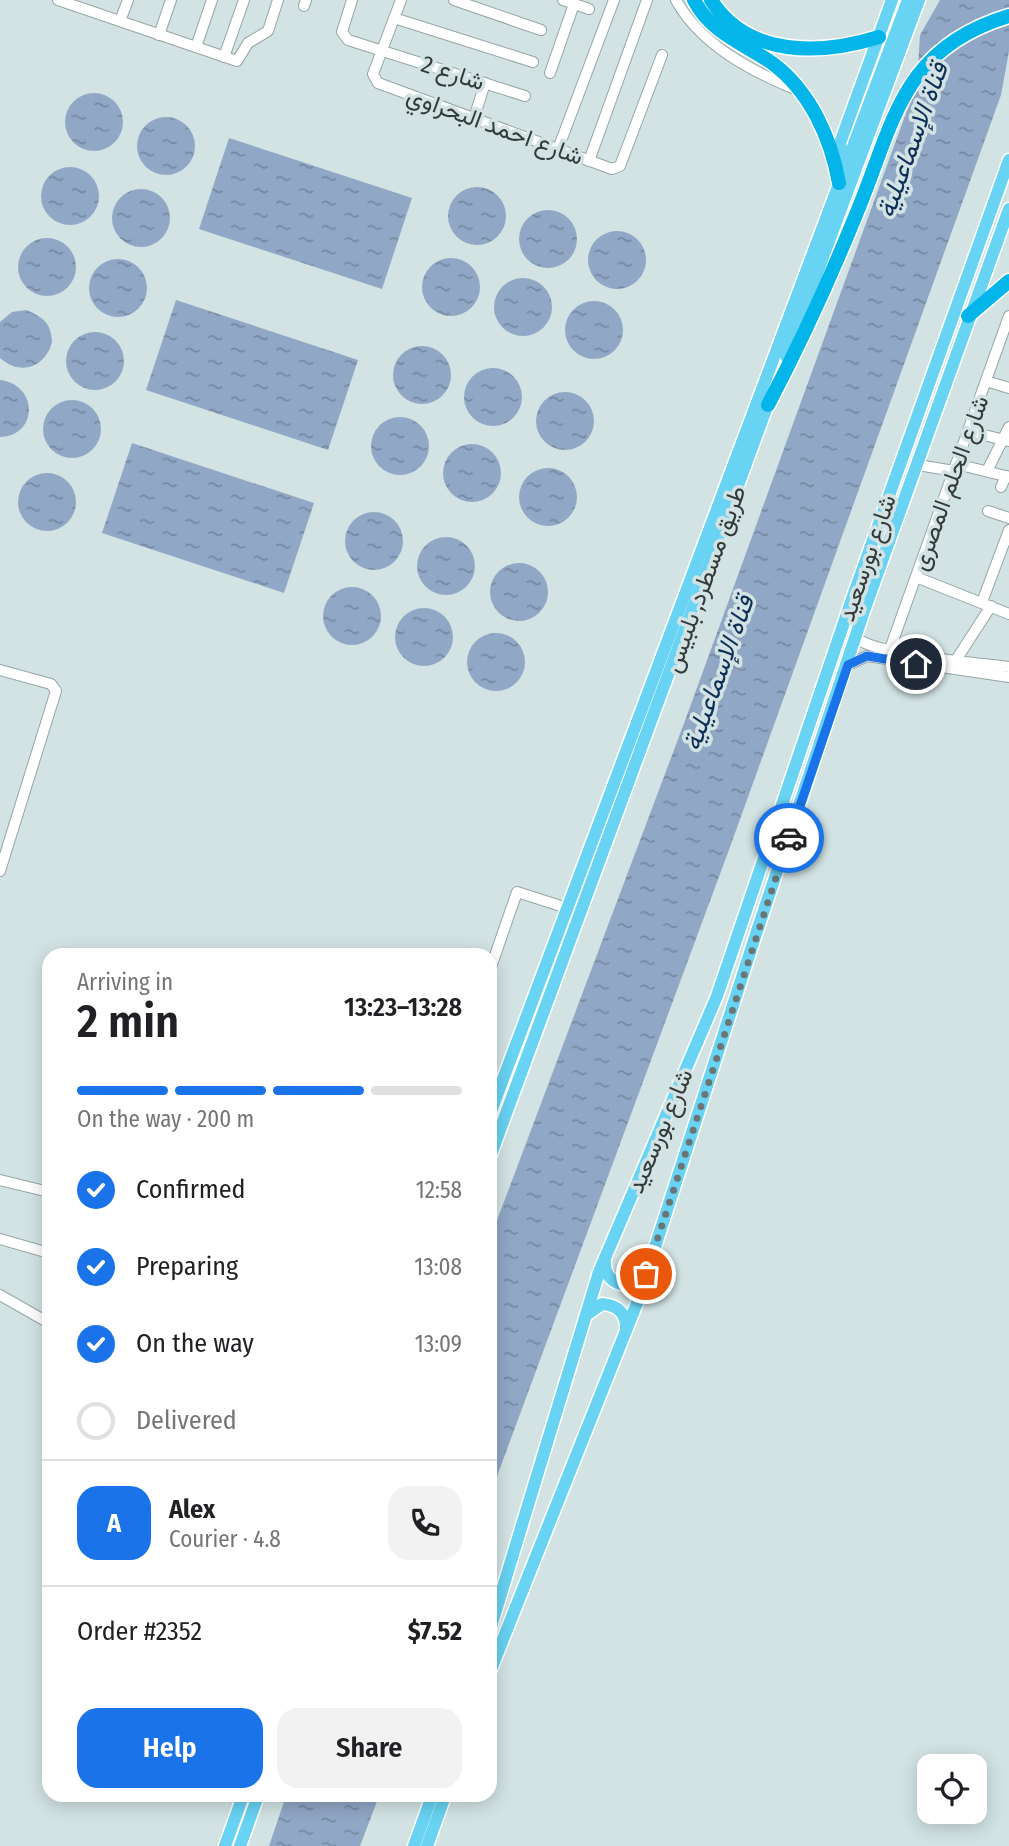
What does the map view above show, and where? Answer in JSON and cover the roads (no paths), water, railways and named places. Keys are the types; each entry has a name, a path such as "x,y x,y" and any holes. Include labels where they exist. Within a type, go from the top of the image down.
{"highway":[{"path":"694,0 718,30 772,63 800,92 823,128 841,176"},
{"path":"711,0 729,22 773,44 795,49 839,49 879,37"},
{"path":"768,405 792,360 857,214 890,121 909,86 936,55 970,32 1009,16"},
{"path":"968,316 1009,281"}],"main road":[{"path":"841,176 840,143 892,0"},
{"name":"طريق مسطرد, بلبيس","path":"497,1093 908,0"},
{"name":"طريق مسطرد, بلبيس","path":"497,1138 919,0"},
{"name":"شارع بورسعيد","path":"497,1607 605,1258 717,996 852,599 1009,160"},
{"name":"شارع بورسعيد","path":"497,1654 626,1331 856,638 968,316 1009,209"},
{"path":"605,1258 606,1272 615,1282 629,1285 646,1274"},
{"path":"586,1316 602,1304 616,1307 625,1317 626,1331"},
{"path":"225,1846 241,1802"},
{"path":"240,1846 256,1802"},
{"path":"414,1846 430,1802"},
{"path":"427,1846 443,1802"}],"street":[{"path":"58,0 239,60 248,43 268,31 278,0"},
{"path":"120,21 128,0"},
{"path":"159,35 171,0"},
{"path":"196,47 212,0"},
{"path":"224,57 244,0"},
{"name":"شارع 2","path":"352,0 342,27 344,37 525,96"},
{"path":"381,49 401,0"},
{"path":"454,0 541,30"},
{"path":"563,0 589,9"},
{"path":"558,149 614,0"},
{"path":"589,161 647,0"},
{"path":"676,0 688,18 716,46 800,92"},
{"path":"550,73 574,4"},
{"path":"394,18 533,62"},
{"name":"شارع احمد البحراوي","path":"381,49 373,77 378,83 611,169 620,166 662,55"},
{"path":"474,118 485,83"},
{"name":"شارع الحلم المصرى","path":"890,649 1009,316"},
{"path":"986,382 1009,388"},
{"path":"987,471 1006,440 1009,427"},
{"path":"968,431 1006,440"},
{"path":"918,465 955,467 1007,476 1001,487"},
{"path":"988,511 1009,517"},
{"path":"956,660 987,604 1009,530"},
{"path":"916,577 1009,614"},
{"path":"856,638 865,644 890,649 1009,667"},
{"path":"848,665 867,656 1009,677"},
{"path":"0,670 51,684 55,695 3,852 0,870"},
{"path":"497,950 517,892 567,908"},
{"path":"0,1180 42,1190"},
{"path":"0,1239 42,1250"},
{"path":"0,1295 42,1319"}],"water":[{"name":"قناة الإسماعيلية","path":"940,0 1009,0 1009,51 1001,95 730,847 497,1476 497,1220 686,718 917,83 920,35"},
{"path":"88,93 100,93 115,101 123,116 123,128 115,143 100,151 88,151 73,143 65,128 65,116 73,101"},
{"path":"160,117 172,117 187,125 195,140 195,152 187,167 172,175 160,175 145,167 137,152 137,140 145,125"},
{"path":"229,138 412,198 382,289 199,229"},
{"path":"64,167 76,167 91,175 99,190 99,202 91,217 76,225 64,225 49,217 41,202 41,190 49,175"},
{"path":"471,187 483,187 498,195 506,210 506,222 498,237 483,245 471,245 456,237 448,222 448,210 456,195"},
{"path":"135,189 147,189 162,197 170,212 170,224 162,239 147,247 135,247 120,239 112,224 112,212 120,197"},
{"path":"542,210 554,210 569,218 577,233 577,245 569,260 554,268 542,268 527,260 519,245 519,233 527,218"},
{"path":"611,231 623,231 638,239 646,254 646,266 638,281 623,289 611,289 596,281 588,266 588,254 596,239"},
{"path":"41,238 53,238 68,246 76,261 76,273 68,288 53,296 41,296 26,288 18,273 18,261 26,246"},
{"path":"445,258 457,258 472,266 480,281 480,293 472,308 457,316 445,316 430,308 422,293 422,281 430,266"},
{"path":"112,259 124,259 139,267 147,282 147,294 139,309 124,317 112,317 97,309 89,294 89,282 97,267"},
{"path":"517,278 529,278 544,286 552,301 552,313 544,328 529,336 517,336 502,328 494,313 494,301 502,286"},
{"path":"176,300 358,360 328,450 146,390"},
{"path":"588,301 600,301 615,309 623,324 623,336 615,351 600,359 588,359 573,351 565,336 565,324 573,309"},
{"path":"26,310 45,321 52,342 44,358 23,368 8,364 0,358 0,322 12,312"},
{"path":"89,332 101,332 116,340 124,355 124,367 116,382 101,390 89,390 74,382 66,367 66,355 74,340"},
{"path":"416,346 428,346 443,354 451,369 451,381 443,396 428,404 416,404 401,396 393,381 393,369 401,354"},
{"path":"487,368 499,368 514,376 522,391 522,403 514,418 499,426 487,426 472,418 464,403 464,391 472,376"},
{"path":"0,380 13,384 22,391 29,410 22,428 13,434 0,437"},
{"path":"559,392 571,392 586,400 594,415 594,427 586,442 571,450 559,450 544,442 536,427 536,415 544,400"},
{"path":"66,400 78,400 93,408 101,423 101,435 93,450 78,458 66,458 51,450 43,435 43,423 51,408"},
{"path":"394,417 406,417 421,425 429,440 429,452 421,467 406,475 394,475 379,467 371,452 371,440 379,425"},
{"path":"132,443 314,503 284,593 102,533"},
{"path":"466,444 478,444 493,452 501,467 501,479 493,494 478,502 466,502 451,494 443,479 443,467 451,452"},
{"path":"542,468 554,468 569,476 577,491 577,503 569,518 554,526 542,526 527,518 519,503 519,491 527,476"},
{"path":"41,473 53,473 68,481 76,496 76,508 68,523 53,531 41,531 26,523 18,508 18,496 26,481"},
{"path":"368,512 380,512 395,520 403,535 403,547 395,562 380,570 368,570 353,562 345,547 345,535 353,520"},
{"path":"440,537 452,537 467,545 475,560 475,572 467,587 452,595 440,595 425,587 417,572 417,560 425,545"},
{"path":"513,563 525,563 540,571 548,586 548,598 540,613 525,621 513,621 498,613 490,598 490,586 498,571"},
{"path":"346,587 358,587 373,595 381,610 381,622 373,637 358,645 346,645 331,637 323,622 323,610 331,595"},
{"path":"418,608 430,608 445,616 453,631 453,643 445,658 430,666 418,666 403,658 395,643 395,631 403,616"},
{"path":"490,633 502,633 517,641 525,656 525,668 517,683 502,691 490,691 475,683 467,668 467,656 475,641"},
{"path":"284,1802 377,1802 360,1846 269,1846"}]}
